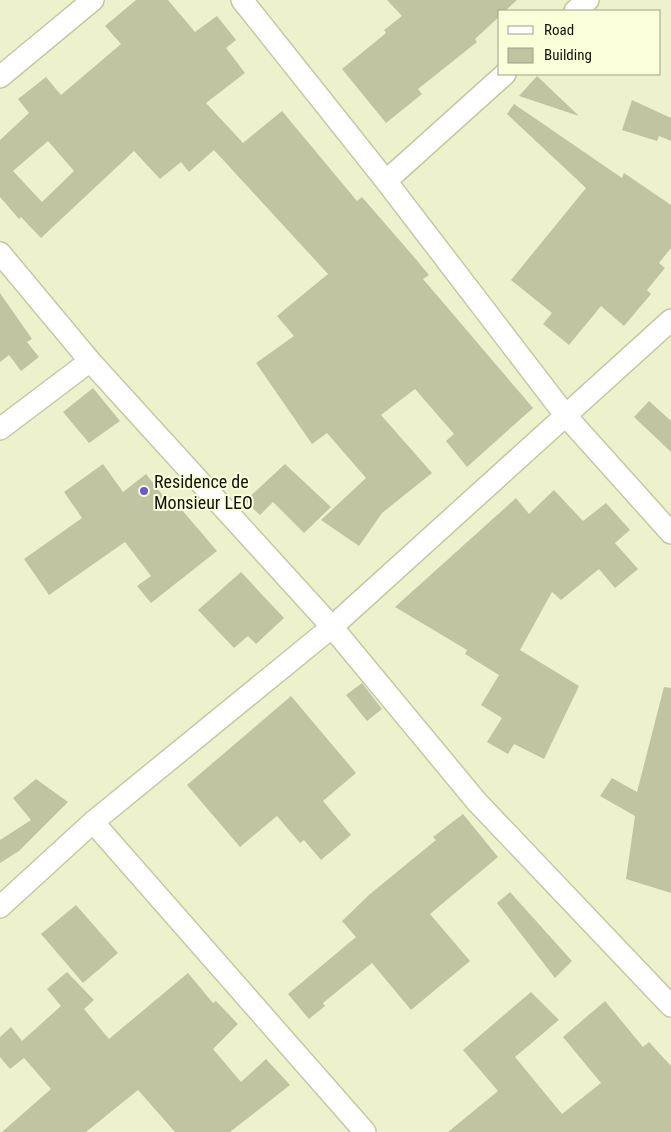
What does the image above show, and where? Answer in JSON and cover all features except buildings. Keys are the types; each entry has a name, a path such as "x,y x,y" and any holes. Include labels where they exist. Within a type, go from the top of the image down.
{"street":[{"path":"0,78 93,0"},
{"path":"242,0 386,181 566,416 671,533"},
{"path":"576,10 588,0"},
{"path":"386,181 504,75"},
{"path":"0,253 90,361 332,627 477,802 671,1006"},
{"path":"0,907 94,822 332,627 671,320"},
{"path":"0,429 90,361"},
{"path":"94,822 365,1132"}],"place":[{"name":"Residence de Monsieur LEO","path":"144,491"}]}
